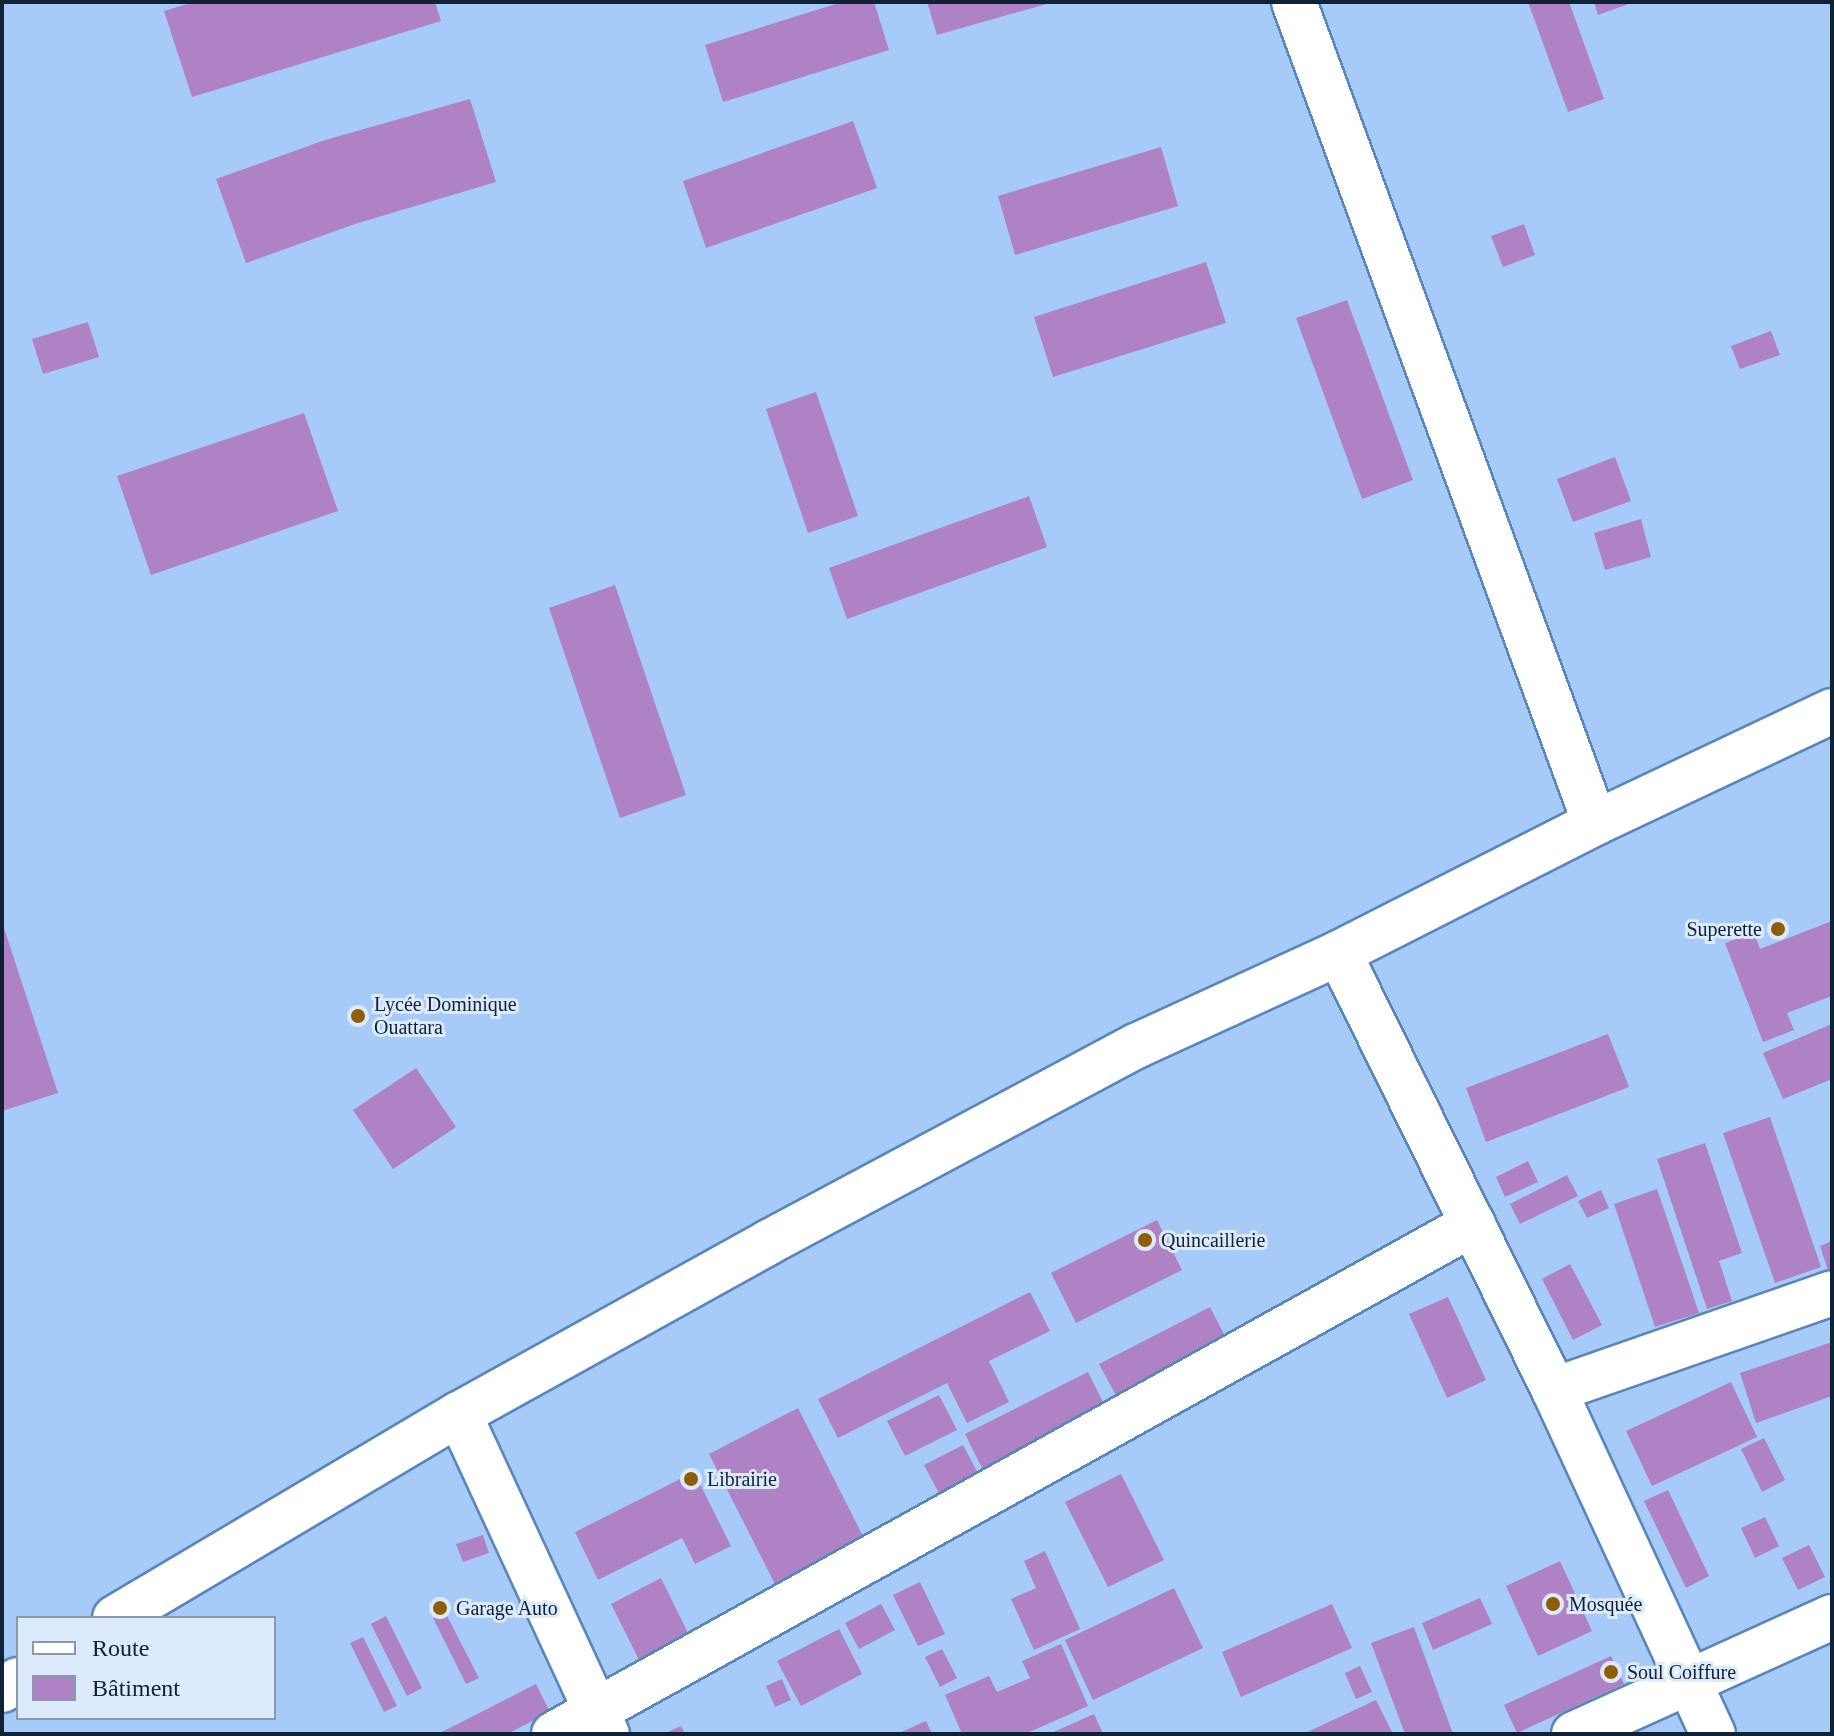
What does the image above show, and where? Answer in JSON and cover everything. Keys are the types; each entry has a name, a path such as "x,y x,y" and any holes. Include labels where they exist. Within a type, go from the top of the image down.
{"street":[{"path":"1294,2 1595,823"},
{"path":"118,1616 459,1414 782,1234 1136,1046 1339,953 1595,823 1832,711"},
{"path":"1339,953 1554,1390 1713,1734"},
{"path":"554,1734 602,1722 1473,1224"},
{"path":"1554,1390 1832,1293"},
{"path":"459,1414 602,1722"},
{"path":"1574,1734 1832,1617"}],"building":[{"path":"194,2 435,2 441,21 192,97 164,11"},
{"path":"842,2 874,2 889,50 723,102 705,45"},
{"path":"927,2 1049,2 1050,3 937,35"},
{"path":"1528,2 1569,2 1604,99 1568,112"},
{"path":"1594,2 1634,2 1598,15"},
{"path":"470,99 496,182 355,224 246,263 216,179 325,140"},
{"path":"853,121 877,188 706,248 683,181"},
{"path":"1161,147 1178,206 1015,255 998,196"},
{"path":"1524,224 1535,255 1503,267 1491,236"},
{"path":"1206,262 1226,323 1053,377 1034,317"},
{"path":"1347,300 1413,480 1362,499 1296,318"},
{"path":"88,322 99,357 43,374 32,339"},
{"path":"1771,331 1780,355 1740,369 1731,346"},
{"path":"816,392 858,516 808,533 766,409"},
{"path":"304,413 338,511 151,575 117,476"},
{"path":"1615,457 1631,501 1573,522 1557,479"},
{"path":"1029,496 1047,547 847,619 829,568"},
{"path":"1641,519 1651,557 1605,570 1594,533"},
{"path":"615,585 686,795 620,818 549,608"},
{"path":"1832,921 1832,996 1787,1013 1794,1030 1763,1042 1725,943 1754,933 1760,949"},
{"path":"2,922 58,1093 2,1111"},
{"path":"1832,1024 1832,1079 1783,1099 1763,1053"},
{"path":"1608,1034 1629,1087 1486,1142 1466,1088"},
{"path":"416,1068 456,1127 393,1169 353,1110"},
{"path":"1770,1117 1821,1267 1775,1283 1723,1133"},
{"path":"1705,1143 1742,1253 1719,1261 1732,1301 1707,1309 1657,1159"},
{"path":"1528,1161 1538,1182 1505,1197 1496,1177"},
{"path":"1567,1175 1578,1196 1520,1224 1510,1204"},
{"path":"1657,1189 1699,1313 1655,1327 1614,1204"},
{"path":"1601,1190 1609,1208 1587,1218 1578,1201"},
{"path":"1157,1220 1182,1270 1076,1323 1051,1273"},
{"path":"1832,1241 1832,1268 1828,1270 1820,1246"},
{"path":"1570,1264 1602,1325 1573,1340 1542,1279"},
{"path":"1030,1292 1050,1331 989,1361 1009,1402 967,1423 947,1383 838,1438 818,1399"},
{"path":"1448,1297 1486,1380 1447,1398 1409,1314"},
{"path":"1210,1307 1229,1344 1119,1401 1099,1364"},
{"path":"1832,1342 1832,1396 1756,1423 1740,1373"},
{"path":"1088,1372 1110,1416 987,1478 965,1434"},
{"path":"1731,1382 1757,1437 1652,1486 1626,1431"},
{"path":"939,1395 957,1430 905,1456 887,1421"},
{"path":"798,1408 867,1544 778,1590 709,1454"},
{"path":"1764,1438 1785,1480 1762,1492 1741,1449"},
{"path":"963,1445 981,1479 942,1499 924,1465"},
{"path":"694,1472 731,1546 695,1564 682,1538 598,1580 575,1532"},
{"path":"1121,1474 1164,1560 1108,1587 1065,1502"},
{"path":"1668,1490 1709,1576 1686,1588 1644,1501"},
{"path":"1765,1517 1779,1546 1755,1558 1741,1528"},
{"path":"483,1535 489,1553 463,1562 456,1544"},
{"path":"1809,1545 1825,1577 1798,1590 1782,1558"},
{"path":"1045,1551 1080,1629 1034,1650 1011,1599 1036,1588 1024,1561"},
{"path":"1560,1561 1592,1631 1538,1656 1506,1586"},
{"path":"661,1578 692,1641 642,1666 611,1604"},
{"path":"920,1582 945,1634 918,1646 893,1595"},
{"path":"1174,1588 1203,1648 1093,1700 1065,1640"},
{"path":"1480,1598 1492,1624 1433,1650 1422,1623"},
{"path":"881,1604 895,1630 859,1649 845,1623"},
{"path":"1332,1604 1352,1648 1241,1697 1222,1652"},
{"path":"445,1612 479,1678 466,1684 433,1618"},
{"path":"386,1616 422,1688 407,1696 371,1624"},
{"path":"1414,1627 1453,1734 1405,1734 1371,1643"},
{"path":"839,1629 862,1674 801,1706 777,1661"},
{"path":"363,1637 397,1706 384,1712 350,1643"},
{"path":"1061,1644 1088,1706 1025,1734 962,1734 945,1695 989,1676 997,1692 1030,1678 1022,1661"},
{"path":"942,1649 957,1678 940,1687 925,1657"},
{"path":"1611,1656 1624,1684 1517,1733 1504,1705"},
{"path":"1360,1666 1372,1692 1356,1699 1345,1673"},
{"path":"782,1679 791,1700 775,1707 766,1686"},
{"path":"536,1684 550,1712 507,1734 438,1734"},
{"path":"1376,1700 1393,1734 1303,1734"},
{"path":"1094,1714 1103,1734 1049,1734"},
{"path":"926,1721 932,1734 897,1734"},
{"path":"681,1726 685,1734 664,1734"}],"place":[{"name":"Superette","path":"1778,929"},
{"name":"Lycée Dominique Ouattara","path":"358,1016"},
{"name":"Quincaillerie","path":"1145,1240"},
{"name":"Librairie","path":"691,1479"},
{"name":"Mosquée","path":"1553,1604"},
{"name":"Garage Auto","path":"440,1608"},
{"name":"Soul Coiffure","path":"1611,1672"}]}
